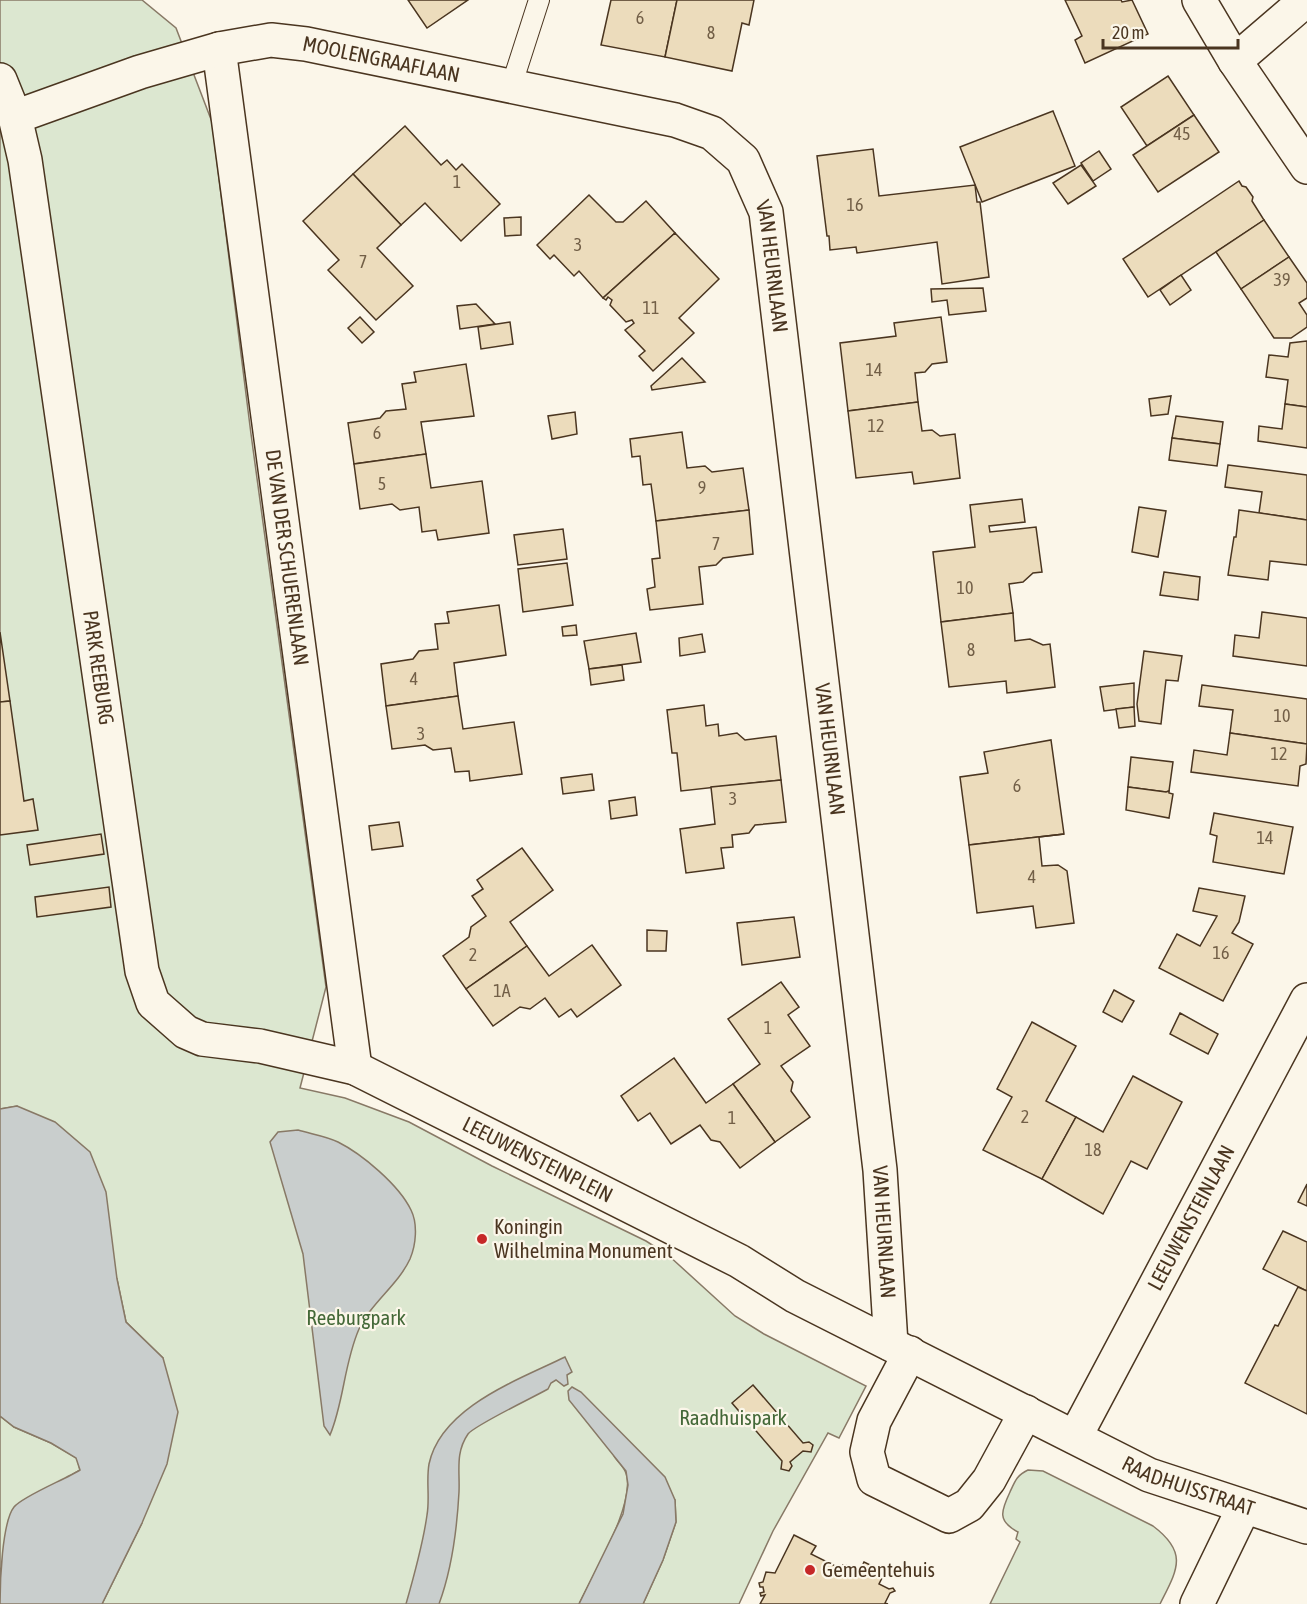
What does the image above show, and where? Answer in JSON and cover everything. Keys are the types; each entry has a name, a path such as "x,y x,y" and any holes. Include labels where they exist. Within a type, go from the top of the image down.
{"street":[{"path":"1199,0 1235,61 1307,167"},
{"path":"1235,61 1306,0"},
{"name":"MOOLENGRAAFLAAN","path":"15,117 140,72 219,49 271,40 306,44 675,120 712,133 743,160"},
{"name":"DE VAN DER SCHUERENLAAN","path":"219,49 355,1068"},
{"name":"PARK REEBURG","path":"0,80 15,117 25,160 140,960 153,1003 186,1032 202,1039 260,1046 355,1068"},
{"name":"VAN HEURNLAAN","path":"743,160 766,212 900,1349"},
{"name":"LEEUWENSTEINLAAN","path":"1076,1437 1307,1000"},
{"name":"LEEUWENSTEINPLEIN","path":"355,1068 739,1261 795,1296 1076,1437"},
{"path":"900,1349 874,1421 867,1452 874,1479 949,1516 969,1504 989,1480 1026,1412"},
{"name":"RAADHUISSTRAAT","path":"1076,1437 1149,1475 1307,1527"},
{"path":"1197,1604 1244,1507"}],"lane":[{"path":"511,87 539,0"}],"green space":[{"name":"Reeburgpark","path":"0,0 142,0 176,28 212,122 251,434 326,987 300,1088 345,1098 409,1122 492,1166 646,1241 668,1255 735,1316 764,1334 866,1386 839,1438 828,1433 773,1531 739,1604 643,1604 663,1560 676,1522 675,1500 614,1456 625,1471 628,1484 626,1500 612,1538 579,1604 102,1604 142,1523 163,1358 126,1322 117,1279 17,1106 0,1109"},
{"path":"0,1416 14,1427 51,1443 77,1458 80,1470 58,1483 3,1558 0,1579"},
{"path":"1028,1470 1043,1471 1153,1526 1164,1536 1172,1545 1176,1554 1176,1562 1175,1571 1160,1604 990,1604 1020,1542 1016,1539 1018,1532 1004,1520 1003,1510 1013,1485 1021,1474"}],"shaded area":[{"path":"17,1106 55,1122 90,1152 106,1192 117,1279 126,1322 163,1358 178,1412 167,1464 142,1523 102,1604 0,1604 4,1539 14,1507 26,1498 80,1470 76,1458 51,1443 14,1427 0,1416 0,1109"},
{"path":"298,1130 338,1142 368,1162 405,1200 411,1210 415,1228 414,1247 410,1259 359,1329 350,1355 330,1435 324,1426 303,1254 270,1142 278,1132"},
{"path":"565,1357 572,1372 567,1375 568,1384 564,1386 556,1380 548,1389 468,1434 461,1448 459,1462 459,1492 453,1549 439,1604 406,1604 423,1537 428,1509 429,1464 436,1444 449,1426 484,1398"},
{"path":"572,1387 581,1392 665,1477 675,1500 676,1522 663,1560 643,1604 579,1604 623,1514 628,1485 626,1471 569,1400 568,1391"}],"building":[{"path":"408,0 468,0 427,28"},
{"path":"611,0 677,0 665,57 601,45"},
{"path":"677,0 754,0 749,25 742,23 732,71 665,57"},
{"path":"1065,0 1121,0 1122,2 1132,0 1148,34 1085,63 1075,40 1082,36"},
{"path":"1168,76 1194,115 1147,146 1121,107"},
{"path":"1053,111 1075,166 982,202 960,147"},
{"path":"1194,115 1219,152 1158,192 1133,155"},
{"path":"405,126 441,165 447,160 456,170 462,164 500,204 461,241 425,203 401,225 353,174"},
{"path":"873,149 879,196 975,185 977,202 980,202 989,277 942,284 937,242 857,253 856,247 830,250 817,156"},
{"path":"1099,151 1111,169 1093,181 1081,163"},
{"path":"1081,165 1096,186 1068,204 1053,183"},
{"path":"353,174 401,225 377,248 413,286 376,320 328,270 339,260 303,221"},
{"path":"1239,181 1253,197 1252,201 1264,220 1148,297 1123,259"},
{"path":"589,195 616,222 623,222 646,201 675,233 603,298 579,271 574,276 554,255 550,259 537,245"},
{"path":"521,217 521,235 505,236 504,218"},
{"path":"1264,220 1289,257 1241,289 1216,252"},
{"path":"675,233 719,279 679,318 694,333 653,371 639,356 645,351 625,330 634,323 632,320 626,322 610,305 612,300 608,297 606,300 603,298"},
{"path":"1289,257 1307,283 1307,298 1299,303 1307,315 1307,327 1291,338 1274,338 1241,289"},
{"path":"1181,275 1191,290 1170,305 1160,290"},
{"path":"983,288 986,311 949,315 947,300 932,302 931,289"},
{"path":"476,304 495,324 460,329 457,306"},
{"path":"360,317 374,332 362,343 348,328"},
{"path":"941,317 947,362 932,364 925,372 915,373 918,402 848,411 840,343 896,336 894,323"},
{"path":"510,322 513,344 481,349 478,327"},
{"path":"1307,341 1307,407 1285,404 1288,380 1266,377 1269,355 1288,357 1290,343"},
{"path":"682,358 705,382 652,390 651,386"},
{"path":"466,364 474,416 421,422 426,454 354,464 348,423 380,418 386,411 406,409 402,384 416,382 414,372"},
{"path":"1171,396 1168,414 1151,416 1149,399"},
{"path":"918,402 922,431 932,430 940,436 955,434 960,478 914,484 912,472 856,478 848,411"},
{"path":"1285,404 1307,407 1307,448 1258,441 1259,426 1282,429"},
{"path":"575,412 577,434 552,439 548,416"},
{"path":"1176,416 1223,422 1220,444 1172,438"},
{"path":"682,432 687,468 705,466 712,472 743,468 749,510 656,521 651,484 643,485 640,456 632,457 630,439"},
{"path":"1172,438 1220,444 1217,466 1169,460"},
{"path":"426,454 431,488 482,481 489,533 438,540 436,530 422,532 419,507 400,510 392,504 360,509 354,464"},
{"path":"1228,465 1307,475 1307,520 1259,513 1262,492 1225,487"},
{"path":"1022,499 1025,522 989,526 990,532 1036,527 1042,572 1033,573 1023,582 1009,584 1013,613 941,622 933,552 975,547 970,505"},
{"path":"1139,507 1166,511 1158,557 1132,552"},
{"path":"749,510 753,554 723,558 716,565 699,567 703,604 650,610 647,589 655,587 652,559 660,558 656,521"},
{"path":"1239,510 1307,520 1307,565 1270,561 1268,580 1228,575"},
{"path":"563,529 567,559 518,565 514,535"},
{"path":"567,563 573,605 523,612 518,569"},
{"path":"1164,572 1200,577 1198,600 1160,595"},
{"path":"499,605 506,655 454,663 458,696 386,706 381,664 413,659 419,651 438,649 435,624 449,623 447,612"},
{"path":"1262,612 1307,618 1307,666 1233,656 1235,635 1259,638"},
{"path":"1013,613 1015,641 1030,639 1043,645 1050,644 1055,687 1007,693 1006,681 949,687 941,622"},
{"path":"576,625 577,635 563,636 562,627"},
{"path":"0,632 10,701 0,702"},
{"path":"636,633 641,662 589,669 584,641"},
{"path":"702,634 705,652 680,656 679,638"},
{"path":"1144,651 1182,656 1178,681 1166,680 1161,724 1139,721 1137,704"},
{"path":"622,665 624,680 591,685 589,669"},
{"path":"1134,683 1134,707 1104,711 1100,687"},
{"path":"1202,685 1307,699 1307,744 1230,733 1233,710 1199,706"},
{"path":"458,696 463,729 514,722 522,774 470,781 469,771 455,772 451,748 433,750 425,745 392,749 386,706"},
{"path":"10,701 24,801 33,799 38,830 0,835 0,702"},
{"path":"704,705 706,726 718,724 719,736 737,733 745,740 776,736 781,780 681,791 677,753 672,753 667,710"},
{"path":"1134,707 1135,726 1119,728 1116,709"},
{"path":"1230,733 1307,744 1306,764 1300,766 1298,786 1191,772 1194,750 1227,755"},
{"path":"1051,740 1064,834 969,845 960,777 988,773 984,752"},
{"path":"1131,757 1173,762 1169,791 1128,787"},
{"path":"592,774 594,790 563,794 561,778"},
{"path":"781,780 786,822 755,825 749,833 732,835 733,847 721,848 724,868 686,873 680,829 715,824 711,787"},
{"path":"1128,787 1169,791 1173,794 1169,818 1126,810"},
{"path":"635,797 637,815 611,819 609,801"},
{"path":"1214,813 1293,827 1284,874 1213,862 1217,836 1210,834"},
{"path":"399,822 403,846 372,850 369,826"},
{"path":"101,834 104,854 30,865 27,845"},
{"path":"1064,834 1039,837 1042,866 1058,865 1067,871 1074,923 1036,928 1033,906 977,913 969,845"},
{"path":"522,848 553,890 510,922 527,946 466,989 443,956 469,937 471,927 486,916 472,896 483,889 477,880"},
{"path":"109,887 111,907 37,917 35,897"},
{"path":"1199,888 1245,896 1239,922 1232,933 1253,944 1223,1001 1159,968 1177,934 1200,946 1217,916 1193,911"},
{"path":"794,917 800,957 742,965 737,923"},
{"path":"647,930 667,931 666,951 647,951"},
{"path":"592,945 621,985 577,1017 571,1009 559,1017 545,998 530,1009 520,1007 493,1026 466,989 527,946 549,976"},
{"path":"781,982 799,1007 788,1015 810,1046 781,1066 793,1082 791,1091 810,1117 775,1142 733,1084 760,1064 728,1019"},
{"path":"1114,990 1134,1001 1122,1022 1103,1012"},
{"path":"1180,1013 1218,1034 1208,1054 1170,1034"},
{"path":"1032,1022 1076,1046 1046,1101 1076,1117 1042,1179 983,1150 1012,1097 997,1089"},
{"path":"674,1058 706,1103 733,1084 775,1142 740,1168 720,1142 711,1140 700,1125 671,1144 650,1113 638,1121 621,1096"},
{"path":"1133,1076 1182,1102 1147,1169 1131,1161 1103,1214 1042,1179 1076,1117 1103,1132"},
{"path":"1307,1184 1307,1206 1298,1202"},
{"path":"1283,1231 1307,1242 1307,1291 1263,1269"},
{"path":"1298,1287 1307,1291 1307,1414 1245,1383"},
{"path":"753,1385 803,1443 809,1442 813,1445 811,1452 803,1451 790,1462 792,1466 789,1471 781,1469 782,1461 732,1403"},
{"name":"Gemeentehuis","path":"794,1535 816,1546 811,1554 845,1571 843,1565 847,1565 848,1569 858,1574 864,1562 885,1572 879,1584 889,1589 893,1588 895,1591 890,1593 885,1603 888,1604 760,1604 765,1595 761,1596 760,1593 764,1592 759,1583 763,1582 766,1572 775,1573"}],"place":[{"name":"Koningin Wilhelmina Monument","path":"482,1239"},
{"name":"Gemeentehuis","path":"810,1570"}],"park label":[{"name":"Raadhuispark","path":"733,1418"}]}
